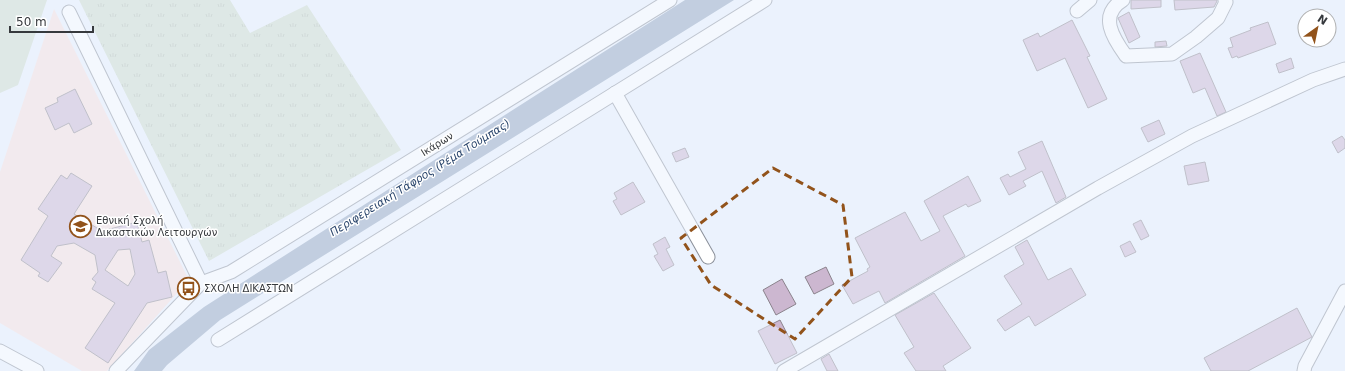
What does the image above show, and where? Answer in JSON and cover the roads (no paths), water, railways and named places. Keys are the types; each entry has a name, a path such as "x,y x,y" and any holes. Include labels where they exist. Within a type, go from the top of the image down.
{"street":[{"name":"Ικάρων","path":"201,283 230,272 670,0"},
{"path":"218,340 765,0"},
{"path":"1077,11 1090,0"},
{"path":"1123,0 1112,11 1109,24 1114,40 1126,56 1138,57 1172,54 1196,37 1218,18 1228,1"},
{"path":"68,12 201,283 116,371"},
{"path":"784,371 1098,188 1192,136 1312,80 1345,69"},
{"path":"615,93 708,257"},
{"path":"1304,371 1305,366 1345,291"},
{"path":"0,351 38,371"}],"water":[{"name":"Περιφερειακή Τάφρος (Ρέμα Τούμπας)","path":"685,0 734,0 220,320 167,365 162,371 134,371 149,350 204,307"}],"place":[{"name":"Εθνική Σχολή Δικαστικών Λειτουργών","path":"81,226"},
{"name":"ΣΧΟΛΗ ΔΙΚΑΣΤΩΝ","path":"189,288"}]}
